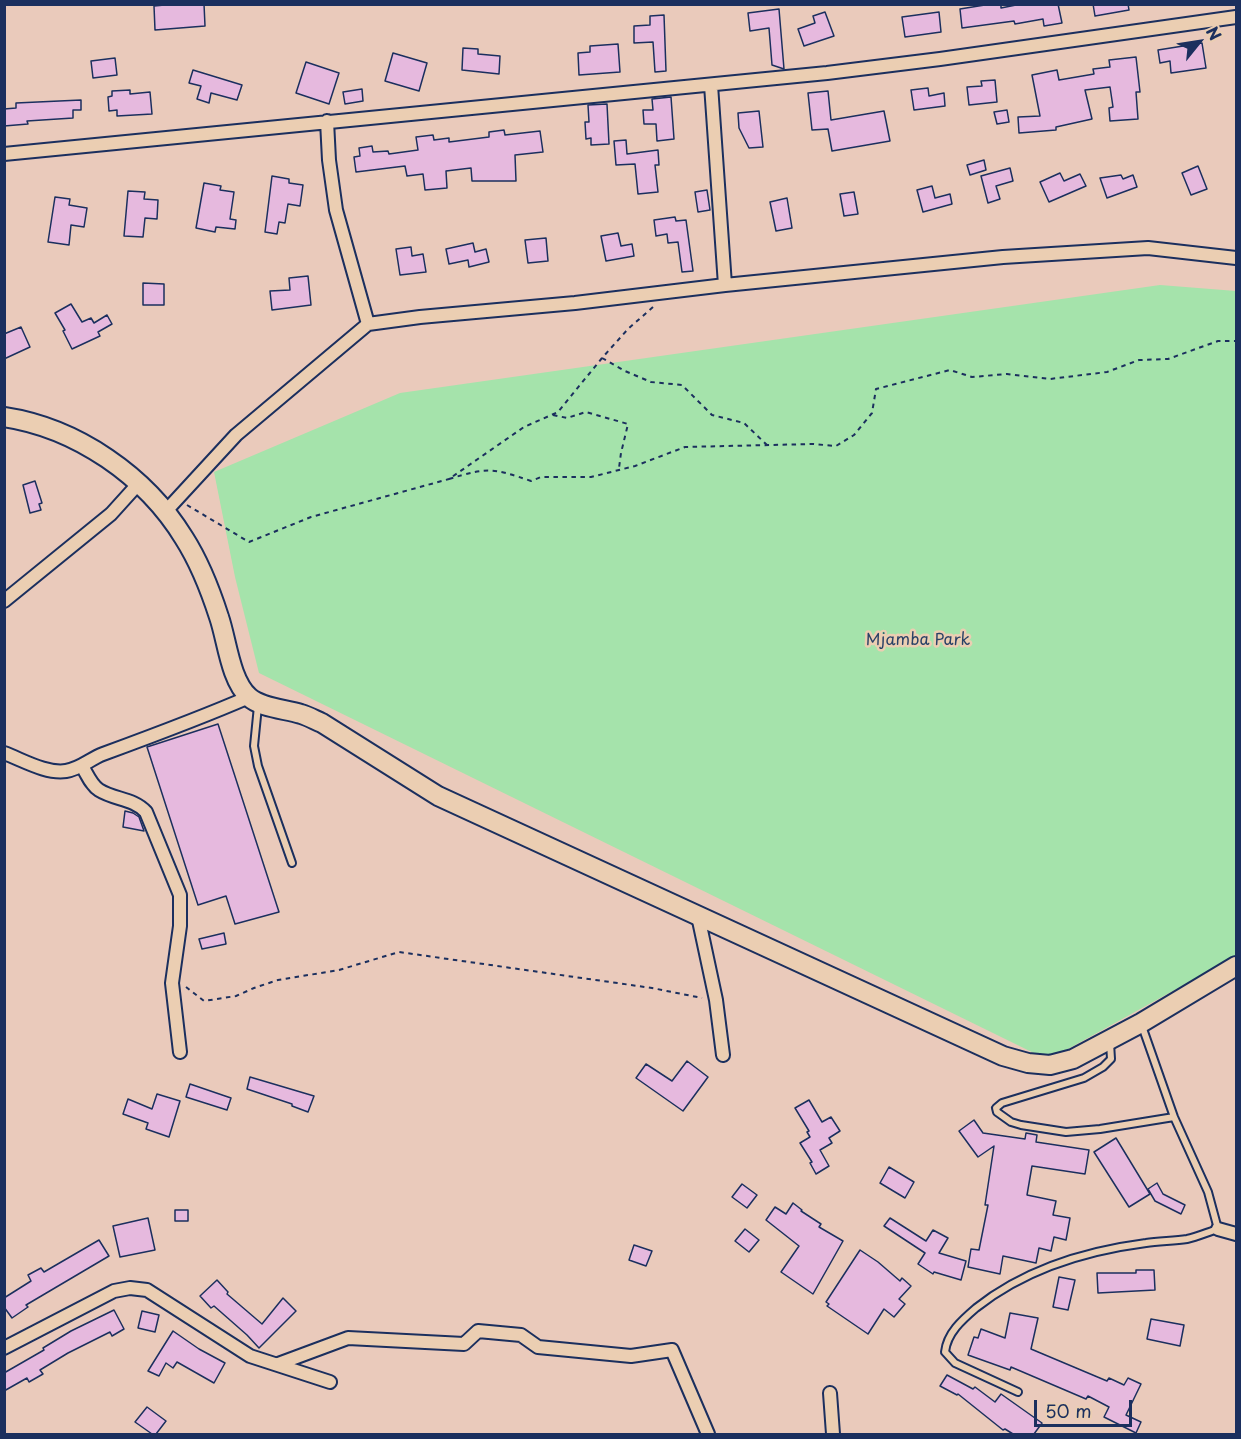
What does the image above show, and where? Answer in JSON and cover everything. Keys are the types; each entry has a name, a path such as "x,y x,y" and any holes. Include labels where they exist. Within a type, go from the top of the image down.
{"main road":[{"path":"4,417 68,436 118,466 171,505 184,537 209,586 236,676 254,700 303,714 322,723 438,796 1003,1056 1028,1063 1050,1065 1073,1059 1141,1023 1236,966"}],"street":[{"path":"4,154 711,85 940,59 1236,17"},
{"path":"711,85 725,285"},
{"path":"327,121 329,160 336,210 368,324"},
{"path":"171,505 236,435 368,324 1003,257 1148,248 1236,258"},
{"path":"4,601 111,514 139,483"},
{"path":"4,753 53,771 65,771 82,766 99,756 254,700"},
{"path":"82,766 98,790 138,804 146,812 180,895 180,926 172,976 180,1052"},
{"path":"698,916 716,1000 723,1055"},
{"path":"1218,1229 1236,1234"},
{"path":"4,1348 114,1291 130,1288 147,1290 250,1356 330,1383"},
{"path":"278,1364 348,1338 464,1344 478,1331 521,1335 538,1347 630,1356 672,1350 708,1434"},
{"path":"830,1393 833,1434"}],"lane":[{"path":"254,700 254,746 258,766 292,863"},
{"path":"1018,1392 955,1363 945,1352 946,1341 951,1334 994,1294 1027,1275 1083,1255 1147,1243 1189,1239 1218,1229 1208,1192 1174,1117 1141,1023"},
{"path":"1110,1039 1111,1059 1103,1067 1084,1078 1002,1103 996,1108 997,1112 1011,1122 1021,1125 1066,1132 1174,1117"}],"path":[{"path":"449,479 524,427 558,412 628,328 671,291"},
{"path":"171,505 249,542 311,518 477,470 500,470 531,481 541,477 591,477 635,466 685,447 813,444 836,446 854,435 872,413 876,389 950,370 972,377 1007,374 1050,379 1107,372 1139,360 1168,359 1218,341 1236,341"},
{"path":"602,358 651,382 682,385 712,415 744,423 768,446"},
{"path":"553,415 567,418 586,412 628,424 619,469"},
{"path":"172,976 204,1001 236,996 278,980 339,970 399,952 652,988 716,1000"}],"green space":[{"name":"Mjamba Park","path":"1160,285 1236,291 1236,956 1048,1060 259,673 235,577 214,472 400,393"}],"building":[{"path":"204,4 205,26 155,30 154,6"},
{"path":"1001,4 1001,8 1021,4 1058,4 1062,23 1044,26 1043,19 1015,24 1014,21 962,28 960,9"},
{"path":"1093,4 1128,4 1129,10 1095,16"},
{"path":"779,9 784,69 772,65 769,28 750,31 748,13"},
{"path":"825,12 834,36 804,46 798,29 815,23 813,16"},
{"path":"939,12 941,32 905,37 902,17"},
{"path":"664,15 666,71 655,72 653,42 634,43 634,26 650,25 650,16"},
{"path":"1202,43 1206,68 1171,73 1170,61 1160,63 1158,50"},
{"path":"618,44 620,72 579,75 578,53 590,52 590,46"},
{"path":"463,48 478,49 478,54 500,56 499,74 462,70"},
{"path":"393,53 427,63 419,91 385,81"},
{"path":"1136,57 1140,92 1136,92 1138,119 1110,121 1109,108 1113,107 1110,87 1085,90 1092,119 1056,127 1056,130 1019,133 1018,117 1040,116 1032,75 1057,70 1059,80 1094,74 1093,69 1110,67 1109,60"},
{"path":"115,58 117,75 93,78 91,61"},
{"path":"306,62 339,73 329,104 296,93"},
{"path":"193,70 242,85 237,100 211,93 209,103 197,99 201,86 189,83"},
{"path":"995,80 997,102 969,105 967,87 982,86 981,81"},
{"path":"928,88 929,96 944,93 945,106 914,110 911,90"},
{"path":"362,89 363,101 345,104 343,92"},
{"path":"130,90 130,94 150,92 152,114 117,116 117,110 109,111 108,97 112,96 112,91"},
{"path":"828,91 831,120 884,111 890,141 832,151 828,129 812,130 808,93"},
{"path":"671,97 674,139 657,141 656,124 644,124 643,110 653,110 652,99"},
{"path":"81,100 81,110 73,110 73,118 27,121 28,124 4,126 4,109 16,108 16,103"},
{"path":"607,104 609,144 591,145 591,138 586,139 585,122 589,122 588,105"},
{"path":"1007,110 1009,122 997,124 994,112"},
{"path":"759,111 763,147 749,148 739,128 738,113"},
{"path":"504,130 505,135 540,131 543,152 515,155 516,181 472,181 471,168 446,171 447,188 425,190 423,174 407,176 405,166 356,172 354,157 360,156 359,148 372,146 373,152 388,151 389,154 418,150 416,137 433,135 434,140 449,138 449,142 489,137 489,132"},
{"path":"626,140 627,154 658,150 659,165 655,165 658,192 638,194 635,164 616,165 614,141"},
{"path":"984,160 986,170 970,175 967,165"},
{"path":"1198,166 1207,189 1191,195 1182,173"},
{"path":"1010,168 1013,181 996,186 1000,199 988,203 981,176"},
{"path":"1060,173 1064,181 1080,174 1086,186 1049,202 1040,182"},
{"path":"1121,175 1123,179 1133,175 1137,187 1107,198 1100,178"},
{"path":"272,176 289,179 289,183 303,185 300,206 288,204 285,223 279,222 277,234 265,232"},
{"path":"204,183 221,186 220,190 234,192 230,219 236,220 235,229 216,227 215,232 196,228"},
{"path":"932,186 935,198 950,194 952,204 923,212 917,190"},
{"path":"707,190 710,210 698,212 695,192"},
{"path":"128,191 145,192 144,199 158,200 157,219 145,218 143,237 124,236"},
{"path":"854,192 858,214 844,216 840,194"},
{"path":"55,197 70,199 69,205 87,208 84,227 71,225 69,245 48,242"},
{"path":"787,198 792,228 776,231 770,202"},
{"path":"675,217 676,221 686,220 693,271 682,272 678,242 668,243 667,234 656,236 654,220"},
{"path":"618,233 621,246 632,244 634,256 606,261 601,236"},
{"path":"546,238 548,261 528,263 525,240"},
{"path":"473,243 475,252 486,249 489,262 469,267 468,260 449,264 446,249"},
{"path":"411,247 412,256 423,254 426,272 400,275 396,249"},
{"path":"308,276 311,305 272,310 270,291 290,290 289,278"},
{"path":"143,283 164,284 164,305 143,305"},
{"path":"71,304 82,322 91,318 94,323 107,315 112,324 98,332 100,336 72,349 55,313"},
{"path":"21,327 30,347 4,359 4,334"},
{"path":"35,481 42,503 39,504 41,510 30,513 23,485"},
{"path":"218,724 279,912 235,924 226,896 198,905 147,747"},
{"path":"125,811 139,817 144,831 123,827"},
{"path":"224,933 226,944 202,949 199,939"},
{"path":"687,1061 708,1077 683,1111 636,1078 646,1064 672,1081"},
{"path":"250,1077 314,1096 308,1112 292,1104 247,1089"},
{"path":"190,1084 231,1098 227,1110 186,1097"},
{"path":"157,1094 180,1101 169,1137 146,1129 148,1123 123,1114 128,1099 152,1109"},
{"path":"809,1100 822,1122 831,1117 840,1131 829,1138 832,1143 820,1150 829,1166 816,1174 810,1163 812,1162 800,1143 810,1137 807,1132 809,1131 795,1108"},
{"path":"974,1120 983,1133 1025,1139 1026,1133 1037,1135 1036,1142 1089,1150 1085,1174 1032,1166 1027,1195 1056,1201 1053,1215 1070,1218 1066,1240 1054,1237 1051,1251 1039,1248 1036,1263 1003,1256 1000,1274 968,1267 971,1249 979,1250 988,1205 985,1205 994,1146 978,1157 959,1131"},
{"path":"1116,1138 1150,1194 1129,1207 1094,1152"},
{"path":"889,1167 914,1182 905,1198 880,1183"},
{"path":"1157,1183 1163,1194 1185,1205 1181,1214 1155,1201 1148,1189"},
{"path":"742,1184 757,1195 747,1208 732,1197"},
{"path":"793,1203 821,1224 819,1227 843,1241 813,1294 781,1272 799,1246 766,1220 775,1207 786,1214"},
{"path":"175,1210 188,1210 188,1221 175,1221"},
{"path":"148,1218 155,1250 120,1257 113,1226"},
{"path":"890,1218 926,1241 933,1230 948,1238 939,1253 966,1261 961,1280 934,1272 933,1274 918,1264 925,1253 884,1226"},
{"path":"745,1229 759,1240 749,1252 735,1241"},
{"path":"99,1240 109,1256 26,1305 28,1307 12,1318 4,1307 4,1298 31,1281 28,1275 41,1268 44,1272"},
{"path":"634,1245 652,1251 646,1266 629,1260"},
{"path":"860,1250 900,1281 902,1278 911,1286 899,1299 905,1304 894,1317 884,1309 868,1334 827,1306 829,1304 826,1302"},
{"path":"1136,1270 1154,1270 1155,1290 1098,1293 1097,1273 1136,1273"},
{"path":"1059,1277 1075,1280 1068,1310 1053,1307"},
{"path":"217,1280 228,1292 227,1294 262,1324 283,1298 296,1311 259,1348 247,1335 214,1306 211,1308 200,1296"},
{"path":"114,1310 124,1329 112,1336 110,1332 68,1353 40,1370 43,1374 29,1382 27,1378 4,1391 4,1373 71,1331"},
{"path":"142,1311 159,1315 155,1332 138,1328"},
{"path":"1010,1313 1038,1318 1031,1349 1107,1381 1109,1378 1124,1385 1128,1378 1141,1384 1126,1415 1141,1422 1136,1433 1104,1417 1109,1407 1088,1396 1086,1399 1011,1367 1010,1370 968,1355 974,1337 978,1338 981,1329 1005,1338"},
{"path":"1151,1319 1184,1325 1180,1346 1147,1339"},
{"path":"173,1331 225,1363 214,1383 177,1362 173,1368 166,1363 159,1376 148,1371"},
{"path":"947,1375 973,1389 975,1387 995,1402 1001,1394 1042,1423 1034,1434 1013,1434 1003,1430 958,1394 940,1386"},
{"path":"147,1407 166,1421 156,1434 152,1434 135,1422"}]}
